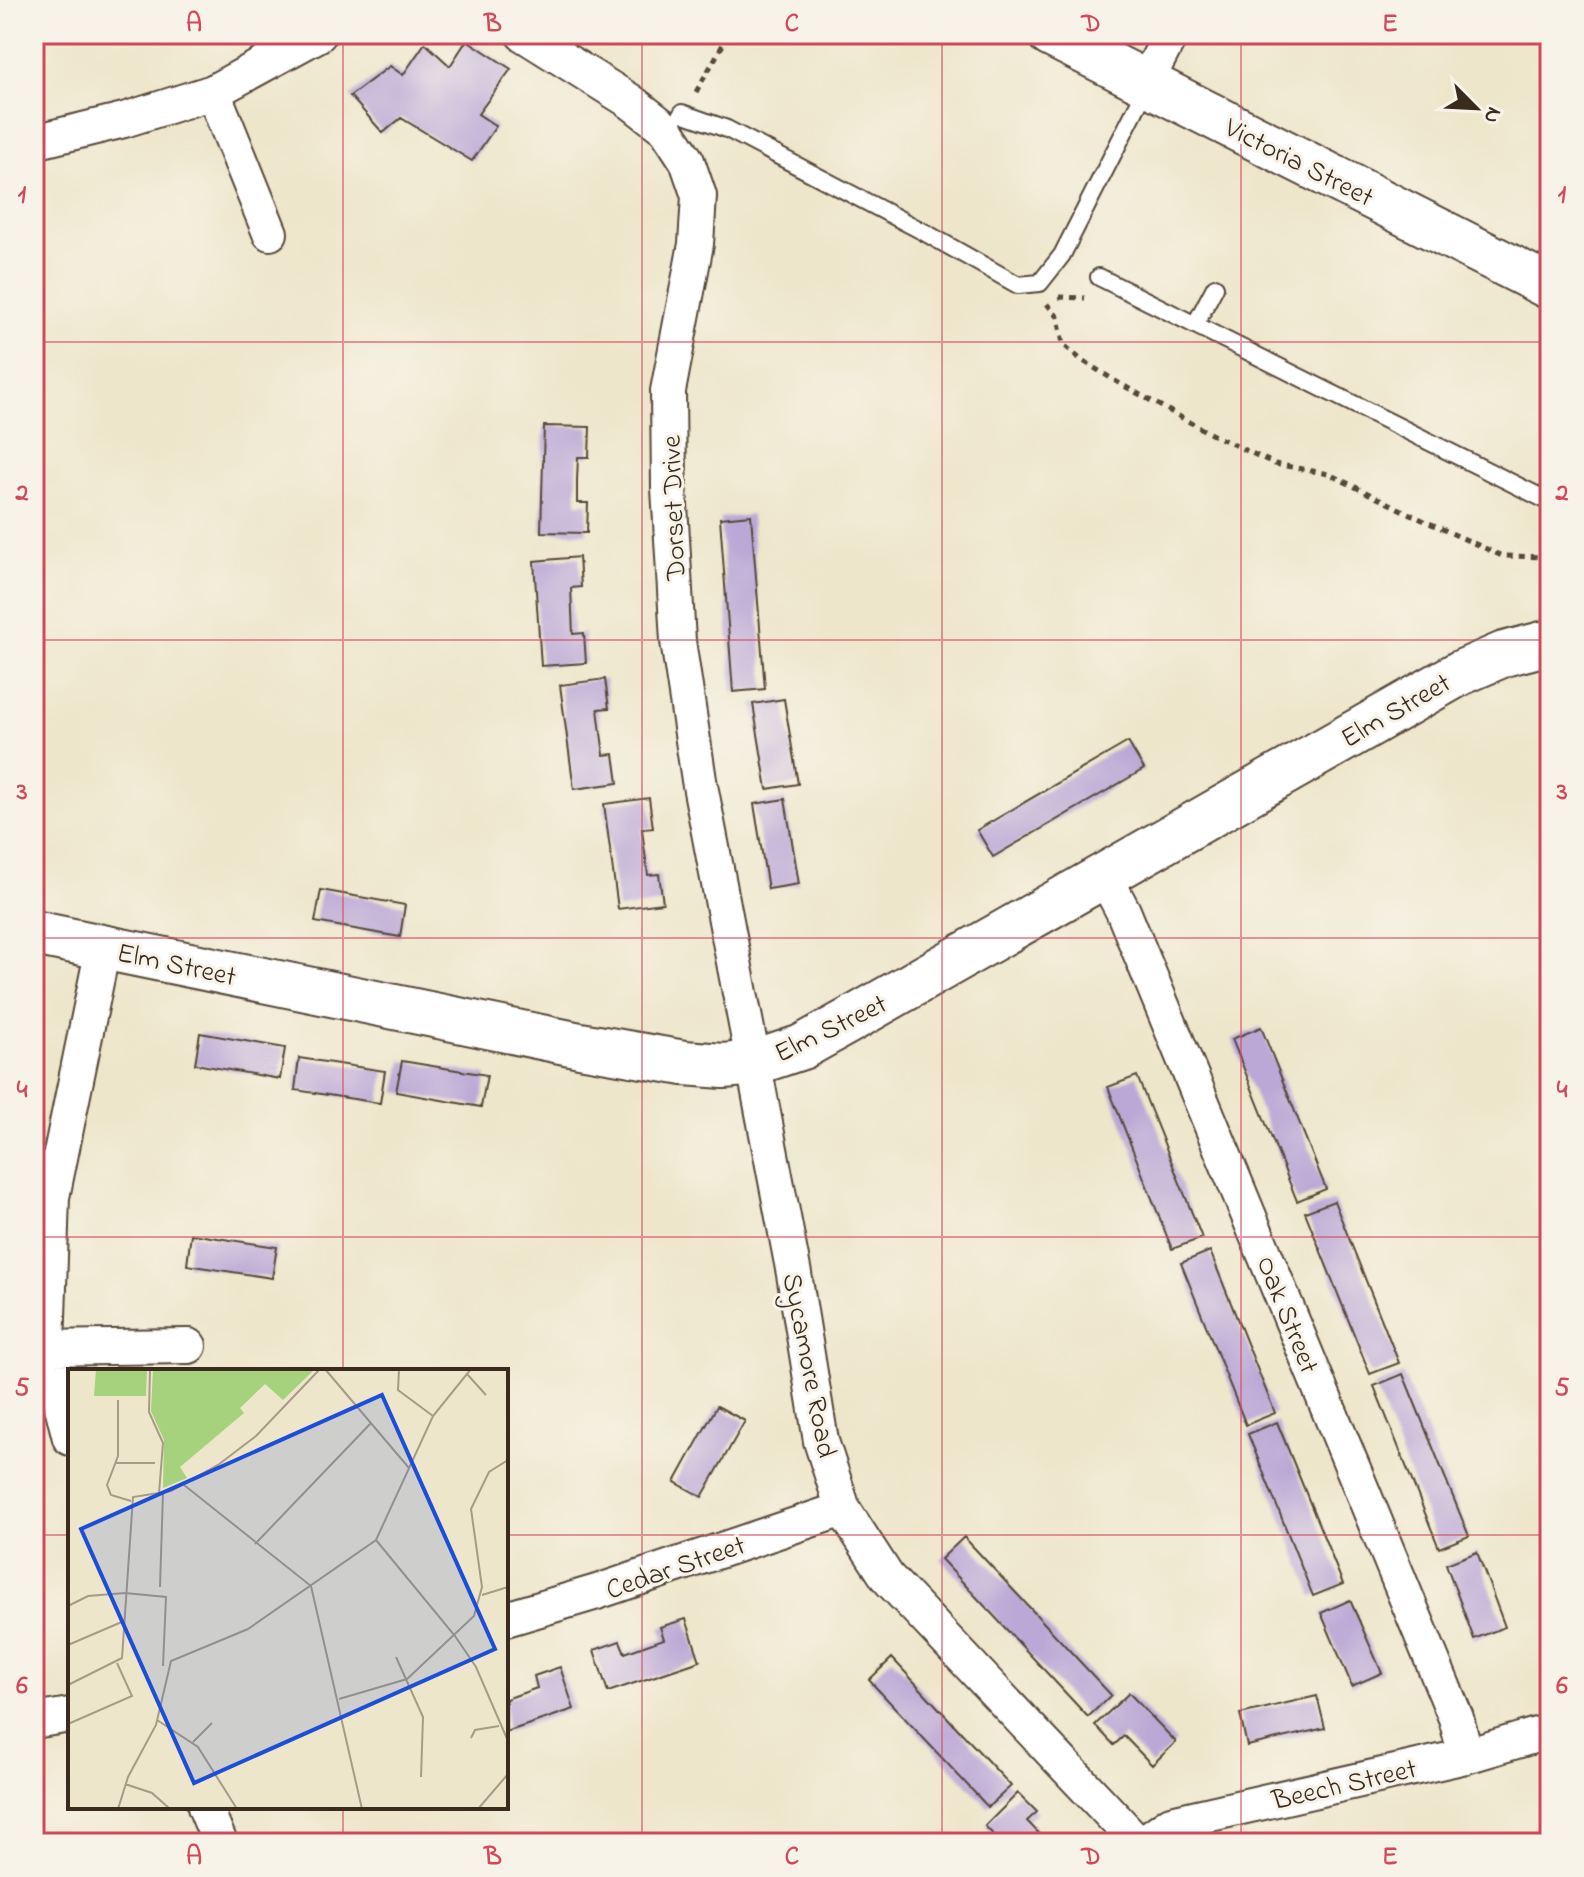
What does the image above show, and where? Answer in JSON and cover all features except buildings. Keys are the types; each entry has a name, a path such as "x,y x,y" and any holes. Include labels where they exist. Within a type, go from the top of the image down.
{"street":[{"path":"34,142 124,120 213,92 319,34"},
{"name":"Dorset Drive","path":"523,34 630,101 666,129 687,161 699,196 696,244 668,391 672,549 678,641 699,780 754,1063"},
{"name":"Victoria Street","path":"1050,34 1550,287"},
{"path":"1147,83 1171,34"},
{"path":"213,92 270,233"},
{"name":"Elm Street","path":"34,933 617,1052 684,1063 724,1066 754,1063 802,1047 1460,673 1504,654 1550,642"},
{"name":"Oak Street","path":"1104,875 1123,911 1438,1674 1456,1718 1466,1756"},
{"path":"68,1432 41,1348 52,1197 103,948"},
{"name":"Sycamore Road","path":"754,1063 794,1274 821,1441 843,1509 887,1577 1141,1843"},
{"path":"41,1348 189,1346"},
{"name":"Cedar Street","path":"508,1618 597,1592 843,1509"},
{"path":"34,1721 68,1715"},
{"name":"Beech Street","path":"1141,1843 1171,1823 1466,1756 1550,1731"},
{"path":"206,1809 220,1843"}],"lane":[{"path":"682,113 727,129 1018,285 1040,283 1062,255 1147,83"},
{"path":"1106,281 1550,502"},
{"path":"1195,325 1215,287"}],"path":[{"path":"682,113 729,34"},
{"path":"1031,284 1060,298 1091,298 1106,281"},
{"path":"1031,284 1058,317 1063,344 1080,359 1213,435 1275,464 1329,474 1502,556 1550,557"}]}
